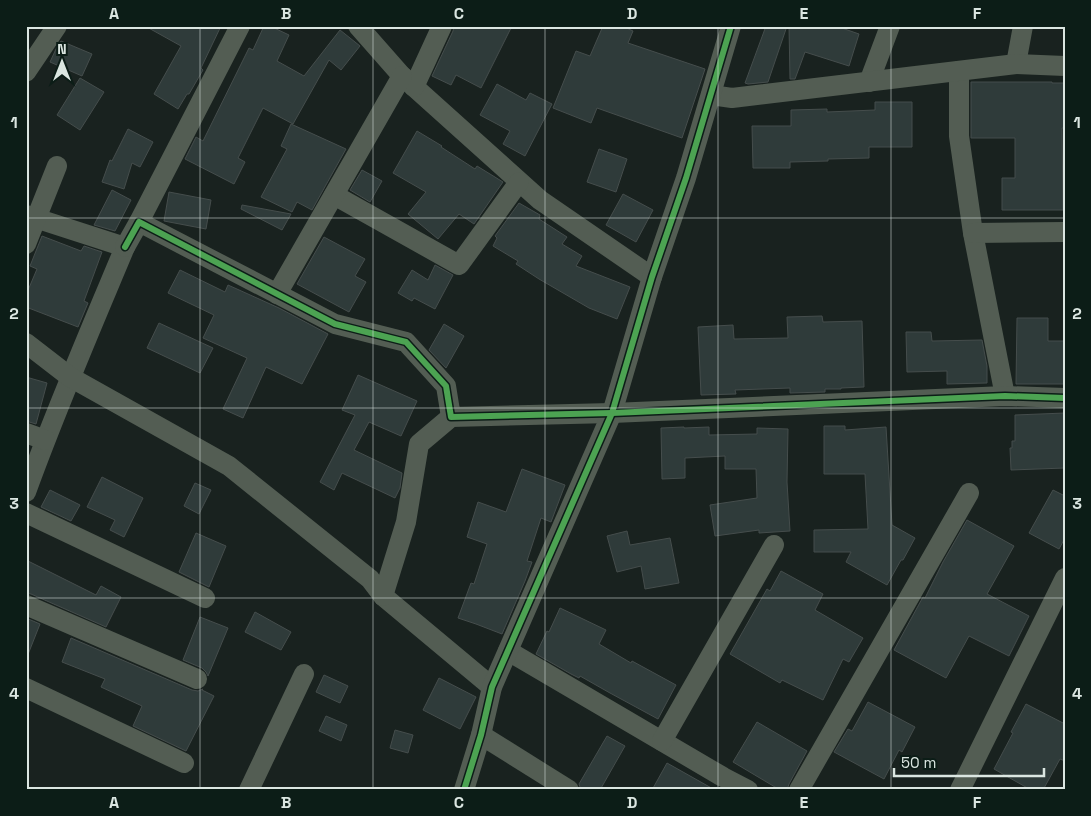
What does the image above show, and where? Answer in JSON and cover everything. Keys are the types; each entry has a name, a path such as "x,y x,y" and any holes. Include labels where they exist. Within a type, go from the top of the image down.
{"street":[{"path":"26,72 57,26"},
{"path":"26,492 36,437 70,377 125,247 240,26"},
{"path":"358,26 408,81 540,200 652,277"},
{"path":"277,294 334,195 442,26"},
{"path":"464,790 481,735 492,688 612,413 652,277 686,178 731,26"},
{"path":"869,82 890,26"},
{"path":"1016,64 1023,26"},
{"path":"711,95 732,98 1016,64 1065,66"},
{"path":"958,71 958,136 973,233 1005,396"},
{"path":"26,244 31,216 57,166"},
{"path":"334,195 459,265 519,182"},
{"path":"31,216 125,247"},
{"path":"139,222 335,324 406,342 446,386 451,417"},
{"path":"973,233 1065,232"},
{"path":"26,343 70,377 229,466 370,579 383,596 492,688"},
{"path":"383,596 406,522 419,444 451,417 612,413 1005,396 1065,398"},
{"path":"800,790 969,493"},
{"path":"26,513 205,598"},
{"path":"662,741 774,545"},
{"path":"960,790 1065,578"},
{"path":"26,605 197,678"},
{"path":"508,651 748,790"},
{"path":"249,790 304,674"},
{"path":"26,688 184,763"},
{"path":"481,735 569,790"}],"building":[{"path":"145,26 221,26 201,68 203,70 178,109 154,94 181,46"},
{"path":"264,26 270,26 289,35 277,61 304,76 340,30 360,46 341,70 329,60 293,124 263,108 238,158 245,162 234,184 185,159 196,137 203,141 249,48 253,50"},
{"path":"454,26 512,26 481,88 456,75 451,85 432,76"},
{"path":"603,26 622,26 633,31 628,43 705,69 682,138 597,108 591,123 553,108 576,51 590,56"},
{"path":"766,26 787,26 768,82 745,83"},
{"path":"789,26 836,26 859,34 849,66 805,52 795,79 790,79"},
{"path":"61,41 92,54 82,76 50,62"},
{"path":"80,78 104,92 80,130 57,115"},
{"path":"971,82 1065,83 1065,128 1062,128 1063,210 1002,210 1002,178 1015,178 1015,138 971,138"},
{"path":"497,84 526,100 530,93 552,104 525,156 503,144 510,131 480,115"},
{"path":"875,102 912,102 912,147 869,147 869,158 790,162 790,168 753,168 752,126 791,126 791,110 827,109 827,112 875,110"},
{"path":"291,124 346,149 312,210 297,202 292,212 261,197 287,149 281,146"},
{"path":"128,129 153,142 140,167 132,163 124,189 102,182 110,160 112,161"},
{"path":"417,131 475,169 477,166 503,182 474,224 459,214 438,239 408,214 426,192 393,173"},
{"path":"599,149 627,159 616,192 587,182"},
{"path":"362,170 382,181 370,202 350,190"},
{"path":"112,190 131,200 115,231 94,225"},
{"path":"169,192 211,200 206,229 164,221"},
{"path":"623,194 653,210 636,242 606,225"},
{"path":"519,203 540,215 539,219 567,237 562,244 582,256 576,266 630,287 617,319 589,308 539,279 516,264 518,261 493,246 497,238 495,236"},
{"path":"242,205 291,214 282,230 241,209"},
{"path":"42,236 81,251 84,246 102,252 84,301 88,303 78,327 26,307 26,295 37,269 30,266"},
{"path":"324,237 365,259 355,276 366,282 349,312 297,284"},
{"path":"435,265 453,275 435,309 414,298 412,301 398,293 412,270 428,280"},
{"path":"180,270 225,292 228,285 279,308 328,334 302,384 266,367 243,418 223,409 247,358 203,338 214,315 168,293"},
{"path":"822,316 823,322 862,321 864,387 825,389 825,392 790,393 790,388 735,390 736,394 701,395 698,327 733,325 734,339 788,338 787,317"},
{"path":"1017,318 1048,318 1048,341 1065,341 1065,384 1016,384"},
{"path":"159,323 213,348 200,373 147,348"},
{"path":"444,324 464,336 446,368 429,350"},
{"path":"906,332 931,332 932,341 982,340 987,366 987,383 947,384 947,371 907,372"},
{"path":"358,375 417,401 401,436 369,422 354,450 402,473 400,488 395,498 342,473 334,490 320,482 355,415 342,410"},
{"path":"26,377 47,383 36,424 26,421"},
{"path":"1065,413 1065,468 1011,470 1010,448 1012,448 1012,441 1015,441 1015,415"},
{"path":"824,426 845,426 845,430 886,427 892,525 915,538 887,585 846,562 851,552 814,552 814,530 868,529 865,474 824,474"},
{"path":"709,427 709,435 757,434 757,428 788,429 787,482 790,531 759,533 759,530 715,536 710,505 757,498 756,469 725,469 725,456 685,458 685,478 662,479 661,428"},
{"path":"522,469 565,485 551,522 541,518 527,561 532,562 502,634 458,618 471,583 474,584 487,544 467,537 478,502 506,512"},
{"path":"102,477 143,498 124,537 110,530 115,520 87,507"},
{"path":"195,483 211,490 199,514 184,506"},
{"path":"50,490 80,505 71,521 41,507"},
{"path":"1053,490 1065,496 1065,538 1059,549 1029,533"},
{"path":"967,520 1014,546 987,594 1029,616 1009,656 969,636 946,678 894,650 923,597 925,598"},
{"path":"627,531 630,545 670,538 679,583 645,589 641,566 617,572 607,536"},
{"path":"196,533 226,546 209,587 179,572"},
{"path":"26,560 96,595 101,586 121,597 106,627 26,593"},
{"path":"781,571 823,594 815,610 863,638 849,662 843,659 823,700 782,680 780,683 730,654 767,589 770,591"},
{"path":"560,608 606,630 599,644 631,663 632,661 676,685 658,719 536,654"},
{"path":"255,612 291,632 281,650 245,632"},
{"path":"200,617 228,628 208,676 202,668 183,660"},
{"path":"26,618 40,624 27,657 26,657"},
{"path":"71,638 192,690 198,691 203,689 214,696 186,751 133,726 142,706 101,687 105,679 62,662"},
{"path":"324,675 348,686 340,703 316,692"},
{"path":"439,678 476,697 460,729 423,710"},
{"path":"868,702 915,727 902,752 899,750 884,779 834,752 848,729 852,731"},
{"path":"1026,704 1065,724 1065,761 1060,759 1043,790 1031,790 994,769"},
{"path":"326,716 347,725 341,741 319,731"},
{"path":"757,722 807,751 787,790 780,790 733,762"},
{"path":"395,730 413,735 408,753 390,748"},
{"path":"607,736 625,746 600,790 581,790 579,784"},
{"path":"667,763 715,790 652,790"}],"cycle path":[{"path":"464,790 481,735 492,687 612,413 652,277 686,178 731,26"},
{"path":"125,247 139,222 335,324 406,342 446,386 451,417 612,413 1005,396 1065,398"}]}
